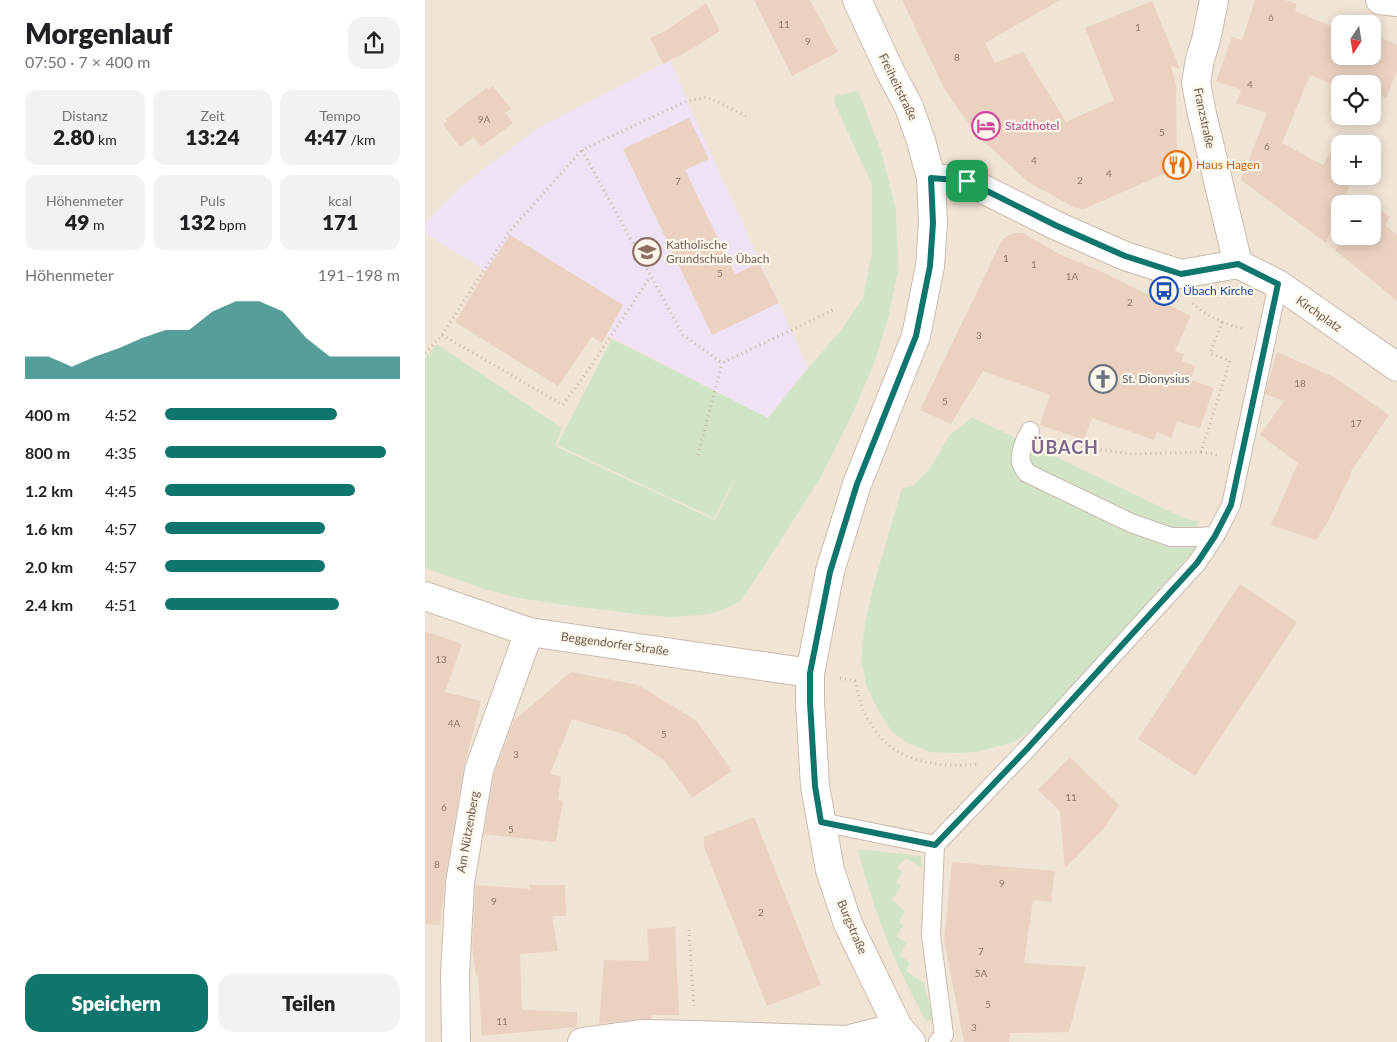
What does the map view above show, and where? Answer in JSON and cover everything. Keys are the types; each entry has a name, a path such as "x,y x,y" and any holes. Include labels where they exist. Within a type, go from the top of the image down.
{"street":[{"name":"Freiheitstraße","path":"810,673 830,572 857,484 916,336 930,266 933,223 931,178 921,141 909,107 857,0"},
{"name":"Franzstraße","path":"1214,0 1196,83 1238,264"},
{"path":"1380,0 1397,2"},
{"path":"931,178 967,181 1057,226 1125,256 1181,274 1238,264"},
{"name":"Kirchplatz","path":"1238,264 1278,284 1397,366"},
{"name":"Beggendorfer Straße","path":"425,596 529,632 810,673"},
{"name":"Am Nützenberg","path":"456,1042 455,974 460,883 479,770 529,632"},
{"name":"Burgstraße","path":"810,673 815,786 830,870 848,924 904,1034"},
{"path":"582,1042 641,1034 846,1040 904,1034"}],"lane":[{"path":"938,1042 945,1035 931,935 935,845 1026,750 1197,563 1215,536 1231,505 1278,284"},
{"path":"1030,431 1024,442 1021,454 1021,463 1027,473 1131,523 1171,537 1197,538 1215,536"},
{"path":"821,822 935,845"}],"path":[{"path":"425,353 442,335 509,232 582,150 687,101 707,97 746,116"},
{"path":"582,150 683,335 722,363"},
{"path":"442,335 563,405 607,343 650,277"},
{"path":"698,455 722,363 833,310"},
{"path":"1203,312 1237,327"},
{"path":"1201,452 1230,361 1210,353 1222,322"},
{"path":"1030,431 1074,446 1132,454 1201,452 1214,455"},
{"path":"810,673 855,681 865,714 885,742 903,754 930,763 955,766 978,765 986,761"},
{"path":"689,930 695,1035"}],"shaded area":[{"path":"425,0 1397,0 1397,1042 425,1042"},
{"name":"Katholische Grundschule Übach","path":"670,60 808,368 768,418 607,335 623,305 511,236 486,271 425,233 425,222 460,187 538,128"}],"green space":[{"path":"858,91 881,151 896,210 898,272 888,318 874,364 848,423 819,480 739,602 718,612 701,615 669,617 636,614 514,597 484,589 425,568 425,358 437,344 562,428 555,446 715,520 743,464 714,518 557,445 612,339 768,418 838,334 863,298 872,252 872,185 834,102 835,96"},
{"path":"972,417 1186,519 1197,521 1198,546 1040,722 1014,742 976,752 931,752 908,743 892,732 878,710 866,685 861,658 865,623 874,584 902,488 913,486 931,467 949,436"},
{"path":"858,849 921,856 922,868 906,858 897,867 902,873 896,882 901,886 892,900 905,911 899,922 903,925 897,936 906,943 900,955 910,963 906,971 924,983 933,1019 926,1021 895,959 870,893"}],"building":[{"path":"754,0 810,0 838,52 792,76"},
{"path":"902,0 1060,0 985,43 995,63 1023,52 1066,122 1114,100 1085,28 1152,1 1180,69 1171,66 1176,85 1177,168 1084,209 1075,208 1028,182 977,135 945,90"},
{"path":"1255,0 1285,0 1297,4 1295,11 1331,26 1331,65 1381,65 1381,38 1397,45 1397,71 1386,98 1381,96 1381,75 1331,75 1331,84 1310,75 1282,143 1323,165 1331,151 1331,185 1350,185 1346,195 1331,195 1331,231 1326,243 1241,180 1267,113 1236,103 1241,90 1216,81 1232,37 1242,40"},
{"path":"706,3 720,31 663,64 650,38 665,31"},
{"path":"493,86 511,109 505,113 513,123 481,147 473,137 460,147 443,124 447,121 446,119 486,88 488,90"},
{"path":"689,118 709,159 685,170 735,274 759,263 779,303 712,335 623,149"},
{"path":"1381,210 1390,217 1385,225 1397,235 1397,301 1335,250 1339,245 1381,245"},
{"path":"1023,233 1059,254 1100,271 1191,316 1175,351 1184,354 1182,361 1195,366 1191,380 1214,388 1200,428 1177,421 1171,438 1157,432 1154,440 1092,418 1084,440 1040,425 1050,395 983,371 951,424 920,410 1001,242 1007,236"},
{"path":"510,235 623,305 602,343 592,337 558,386 455,322"},
{"path":"1277,352 1334,377 1389,415 1350,473 1326,525 1316,540 1271,525 1298,463 1260,435 1284,401 1265,394"},
{"path":"1240,584 1297,622 1195,776 1138,739"},
{"path":"425,631 462,644 445,692 481,701 464,767 445,880 440,925 425,924"},
{"path":"571,672 638,685 697,721 732,771 692,798 665,761 626,735 572,719 550,774 561,777 558,800 563,801 556,842 484,834 494,774 514,720"},
{"path":"1070,757 1119,805 1105,827 1065,868 1060,811 1038,790"},
{"path":"754,817 821,985 767,1006 704,847 704,837"},
{"path":"952,862 1055,871 1051,902 1033,900 1024,963 1086,967 1069,1032 1010,1033 1009,1042 964,1042 944,940"},
{"path":"476,885 530,889 530,885 565,885 566,916 552,916 558,951 520,954 522,1010 577,1012 577,1027 482,1036 478,976 476,976 472,946"},
{"path":"675,927 679,1015 651,1015 651,1019 599,1024 604,960 649,961 647,929"}],"place":[{"name":"Stadthotel","path":"986,126"},
{"name":"Haus Hagen","path":"1177,165"},
{"name":"Katholische Grundschule Übach","path":"647,252"},
{"name":"Übach Kirche","path":"1164,291"},
{"name":"St. Dionysius","path":"1103,379"}],"district":[{"name":"ÜBACH","path":"1065,448"}],"route":[{"path":"931,178 967,181 1057,226 1125,256 1181,274 1238,264 1278,284 1231,505 1215,536 1197,563 1026,750 935,845 821,822 815,786 810,673 830,572 857,484 916,336 930,266 933,223 931,178"}]}
